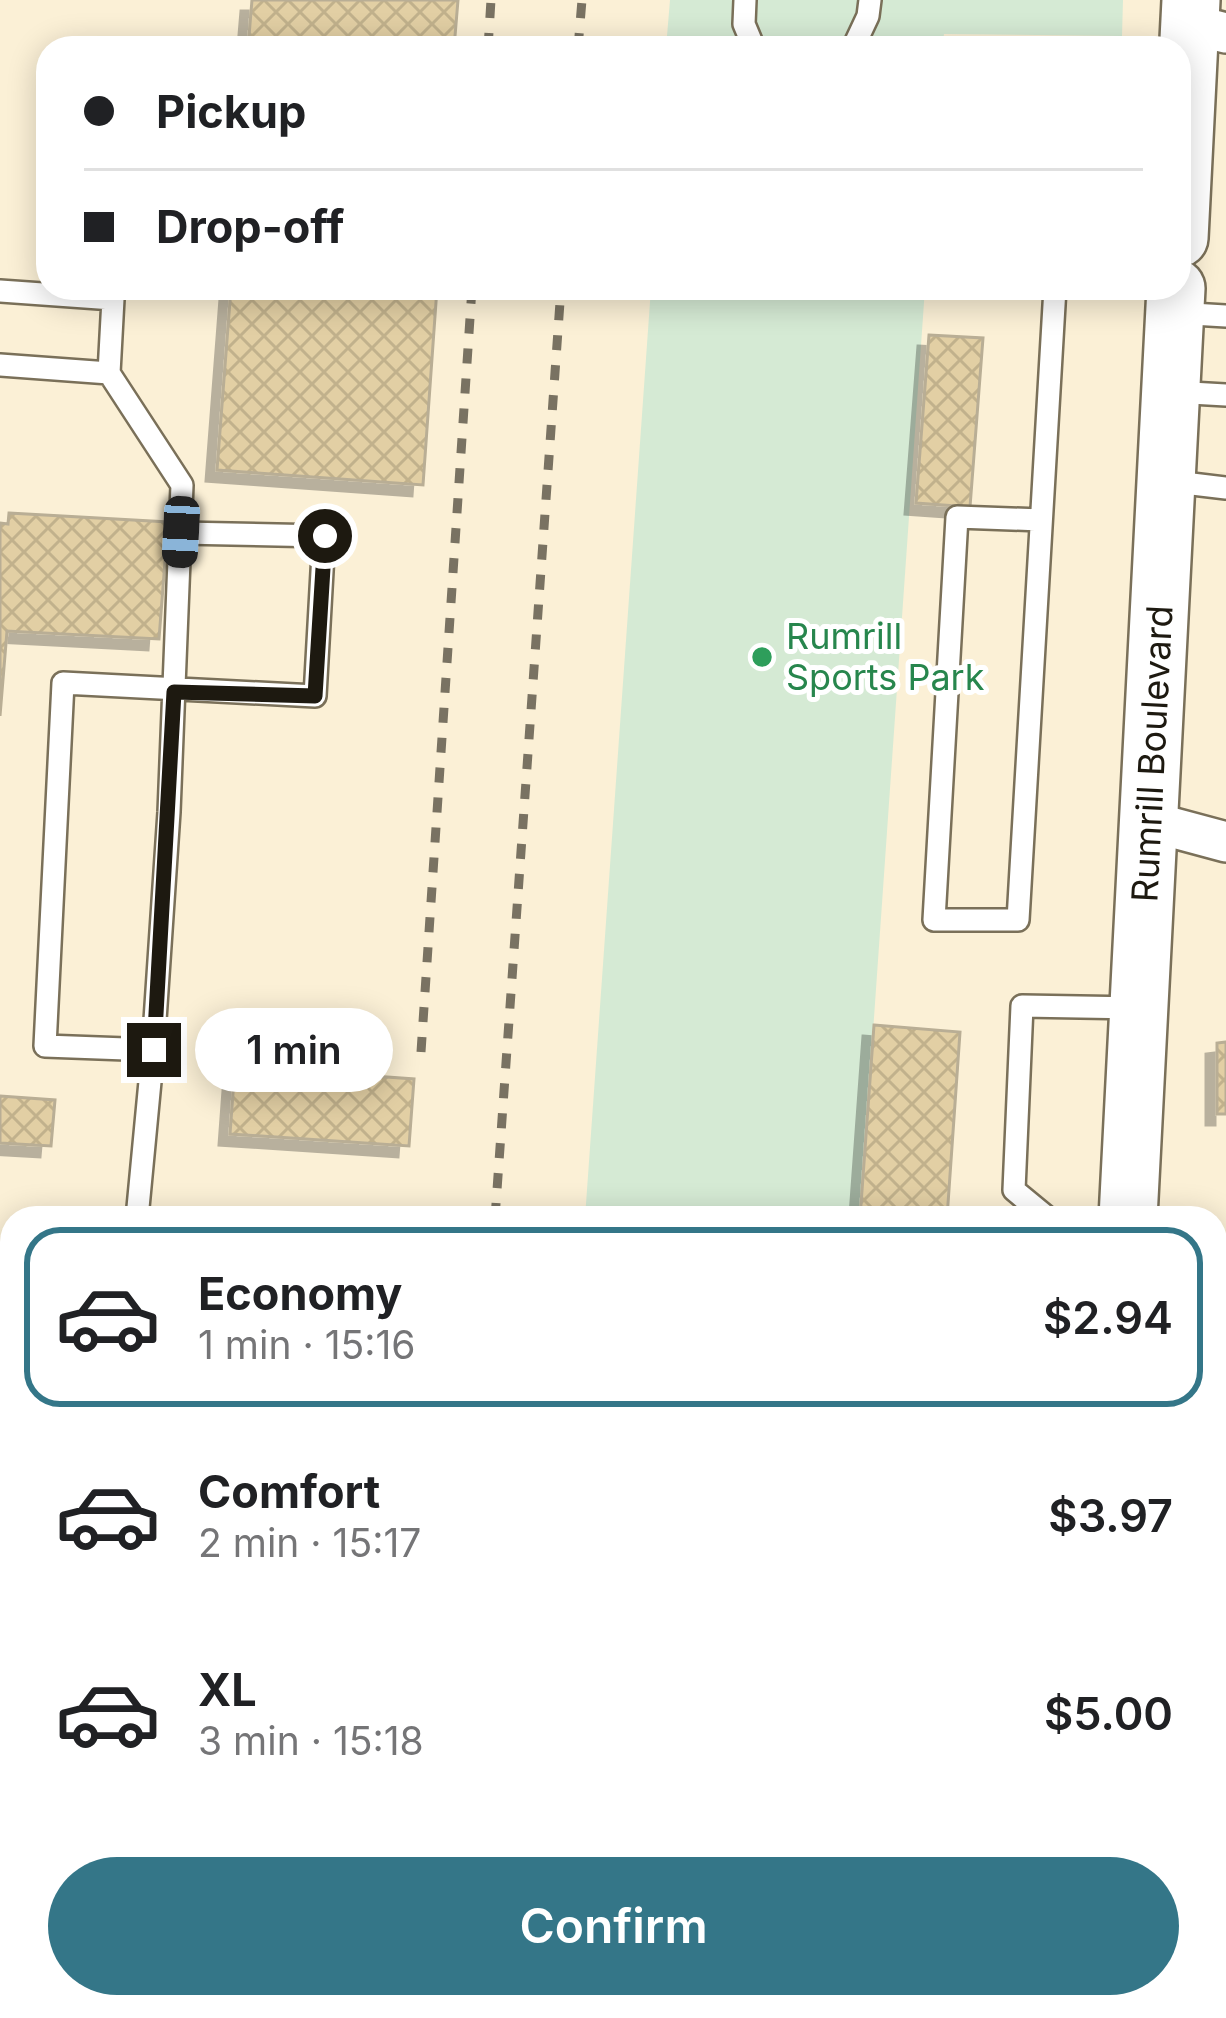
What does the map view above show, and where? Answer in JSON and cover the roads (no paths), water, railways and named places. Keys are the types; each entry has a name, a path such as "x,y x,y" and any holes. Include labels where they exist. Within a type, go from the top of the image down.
{"main road":[{"path":"1191,124 1202,19"},
{"name":"Rumrill Boulevard","path":"1129,1206 1166,481 1198,394 1192,306"}],"street":[{"path":"1148,821 1226,842"}],"lane":[{"path":"745,0 744,24 749,36"},
{"path":"859,36 870,0"},
{"path":"0,291 36,294"},
{"path":"113,300 109,373 182,485 154,1050 138,1206"},
{"path":"1041,520 957,517 934,920 1018,920 1054,300"},
{"path":"0,365 109,373"},
{"path":"1166,481 1226,488"},
{"path":"154,1050 45,1046 63,683 315,696 325,536 181,532"},
{"path":"1033,1206 1014,1190 1022,1006 1138,1008"}],"railway":[{"path":"489,36 491,0"},
{"path":"579,36 582,0"},
{"path":"421,1052 471,300"},
{"path":"496,1206 560,300"}],"place":[{"name":"Rumrill Sports Park","path":"762,657"}]}
